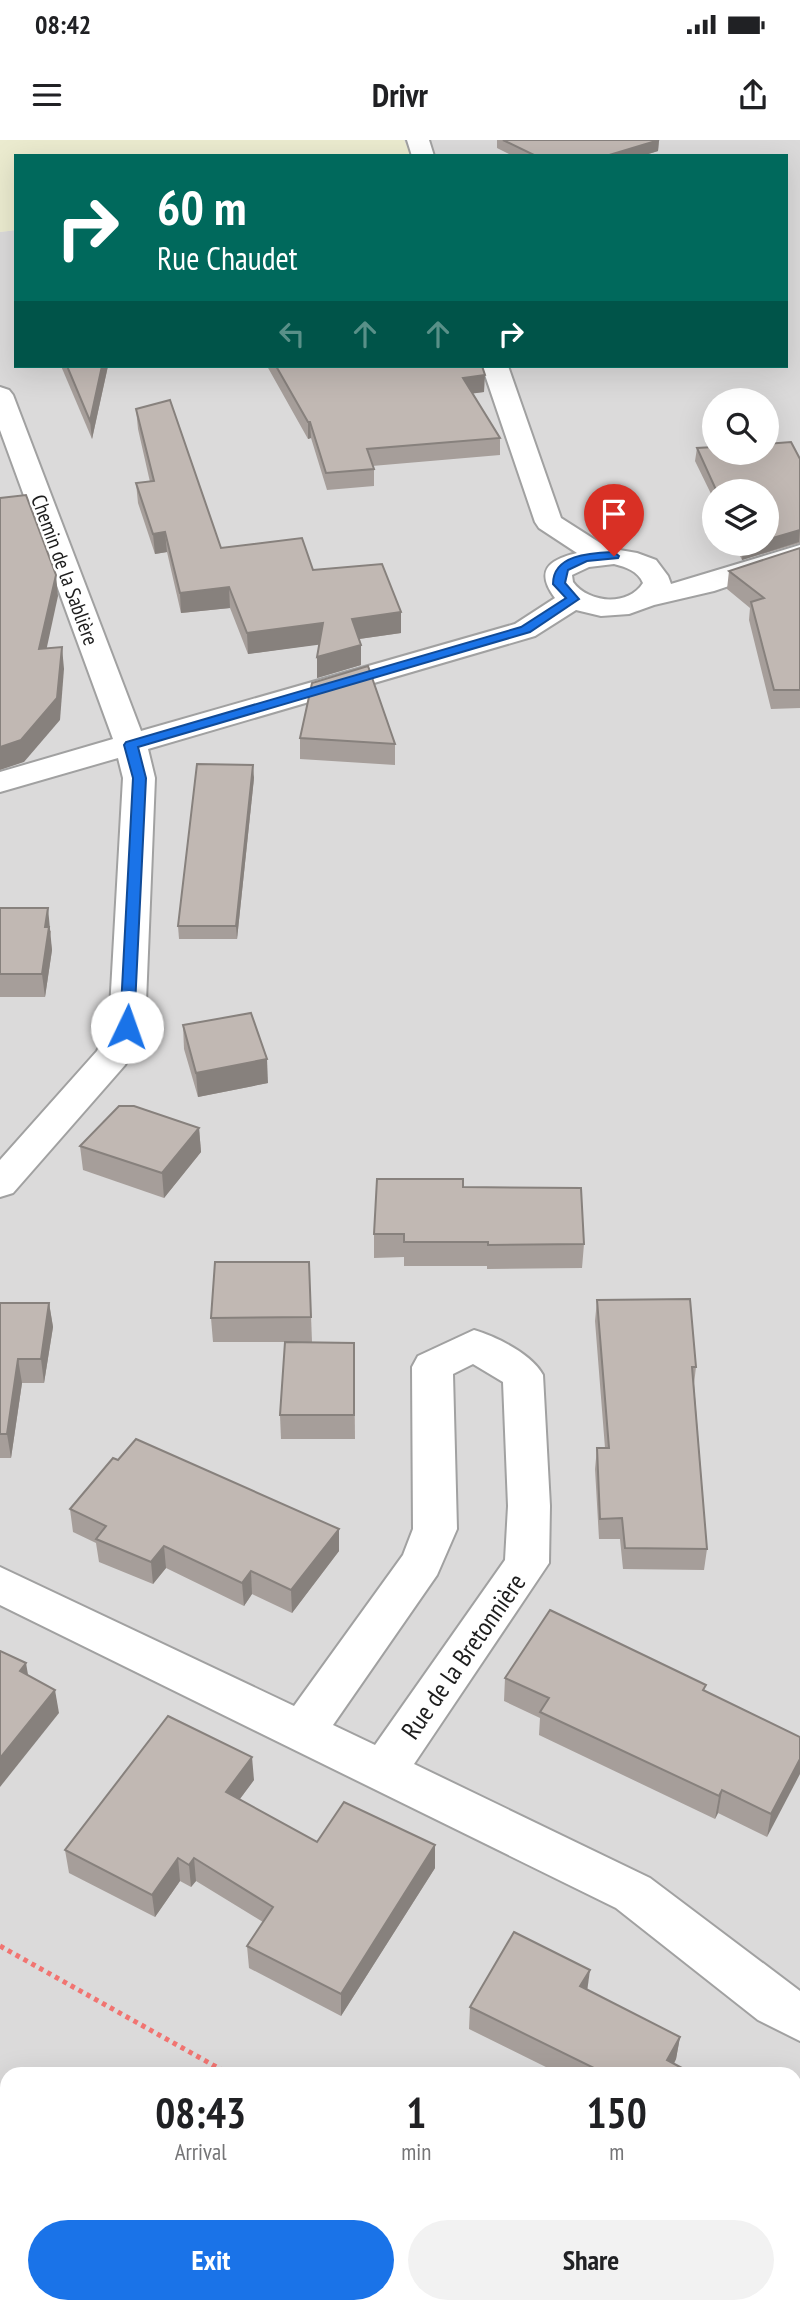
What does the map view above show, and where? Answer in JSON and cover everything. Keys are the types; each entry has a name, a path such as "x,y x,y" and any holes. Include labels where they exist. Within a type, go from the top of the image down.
{"street":[{"path":"496,368 549,522 556,556 564,568"},
{"name":"Chemin de la Sablière","path":"0,395 131,745"},
{"path":"549,522 600,555"},
{"path":"650,587 639,562 600,555 585,557 564,568 559,576 559,584 573,599 611,607 634,604 650,587 705,585 793,561"},
{"path":"0,782 525,630 573,599"},
{"path":"0,1184 112,1056 127,1027 139,778 131,745"},
{"name":"Rue de la Bretonnière","path":"302,1732 422,1563 435,1529 432,1367 474,1345 523,1375 529,1506 527,1563 383,1771"},
{"path":"0,1585 633,1893 776,2004 800,2018"}],"path":[{"path":"0,1946 216,2067"}],"shaded area":[{"path":"404,140 800,140 800,2067 0,2067 0,232 14,230 14,368 788,368 788,154 410,154"}],"green space":[{"path":"0,140 404,140 410,154 14,154 14,230 0,232"}],"building":[{"path":"503,140 659,140 613,154 532,154"},
{"path":"68,368 102,368 90,421"},
{"path":"277,368 483,368 485,375 463,378 500,438 367,449 374,469 326,473 308,422"},
{"path":"170,400 221,548 302,538 313,570 382,564 401,612 352,619 361,645 317,657 323,623 247,633 229,587 180,593 165,532 153,534 136,483 154,481 136,409"},
{"path":"791,442 800,459 800,530 779,536 779,479 711,479 705,465 779,465 779,443"},
{"path":"26,495 56,575 39,649 62,647 57,698 21,740 0,747 0,498"},
{"path":"800,548 800,690 774,690 751,602 764,598 729,571"},
{"path":"368,666 395,744 300,738 312,683"},
{"path":"197,764 253,765 236,926 178,926"},
{"path":"0,908 48,908 45,927 49,927 42,974 0,974"},
{"path":"251,1013 267,1059 196,1073 183,1025"},
{"path":"119,1106 134,1106 199,1128 162,1173 80,1146"},
{"path":"377,1179 463,1179 463,1187 581,1188 584,1244 404,1242 404,1234 374,1234"},
{"path":"215,1262 309,1262 311,1317 211,1318"},
{"path":"690,1299 696,1367 692,1367 707,1549 625,1548 622,1518 600,1519 597,1448 609,1448 597,1300"},
{"path":"0,1303 49,1303 41,1359 18,1359 7,1434 0,1434"},
{"path":"285,1342 354,1343 354,1415 280,1415"},
{"path":"136,1439 339,1529 291,1590 251,1571 242,1583 164,1546 151,1562 96,1539 106,1526 70,1509 113,1458 118,1460"},
{"path":"550,1610 706,1685 703,1690 800,1737 800,1759 771,1814 722,1790 719,1796 540,1712 549,1698 505,1678"},
{"path":"0,1651 26,1663 20,1671 55,1690 0,1758"},
{"path":"168,1716 252,1757 226,1792 317,1842 344,1802 435,1845 341,1994 247,1946 273,1907 194,1858 189,1865 178,1858 152,1895 65,1850"},
{"path":"514,1932 590,1970 580,1986 680,2037 667,2060 680,2067 592,2067 470,2007"}],"route":[{"path":"127,1027 139,778 131,745 525,630 573,599 559,584 559,576 564,568 585,557 614,556"}]}
